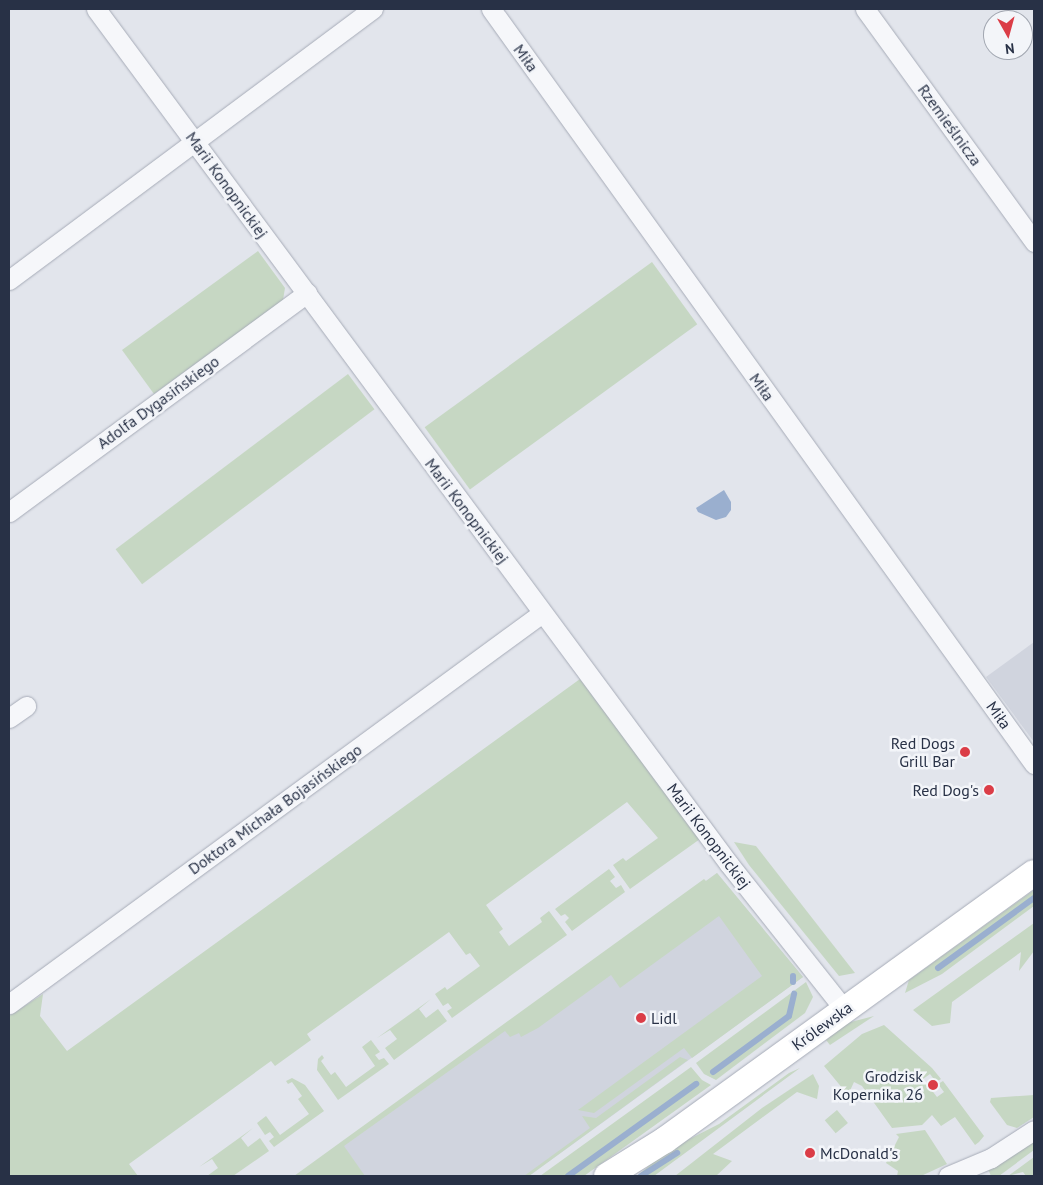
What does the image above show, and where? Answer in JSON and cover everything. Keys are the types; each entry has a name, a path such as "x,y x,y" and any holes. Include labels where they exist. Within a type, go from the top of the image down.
{"main road":[{"name":"Królewska","path":"607,1176 664,1140 1034,873"}],"street":[{"name":"Marii Konopnickiej","path":"96,9 729,864 844,1009"},
{"path":"9,280 373,9"},
{"name":"Miła","path":"491,9 1034,764"},
{"name":"Rzemieślnicza","path":"865,9 1034,242"},
{"name":"Adolfa Dygasińskiego","path":"9,512 307,293"},
{"name":"Doktora Michała Bojasińskiego","path":"11,998 542,613"},
{"path":"9,718 26,706"},
{"path":"948,1176 990,1158 1034,1130"}],"shaded area":[{"path":"1034,642 1034,742 986,677"},
{"path":"717,873 803,977 529,1176 358,1176 338,1148"}],"green space":[{"path":"258,251 285,288 283,300 154,394 122,350"},
{"path":"652,262 697,324 470,489 425,427"},
{"path":"348,374 374,409 142,584 116,549"},
{"path":"580,679 700,839 630,889 613,865 623,858 626,861 658,838 627,802 486,905 503,929 499,932 509,946 542,922 540,918 549,911 567,935 452,1018 447,1011 452,1008 448,1003 443,1006 435,994 445,987 447,990 480,966 470,953 466,955 449,932 307,1034 311,1040 275,1066 271,1061 129,1164 138,1176 9,1176 9,1016 43,994 40,1016 67,1051"},
{"path":"734,842 756,846 855,973 839,976 749,865"},
{"path":"609,869 615,877 610,881 616,888 621,885 625,892 572,931 565,922 569,918 565,914 561,916 555,909"},
{"path":"717,873 803,977 692,1058 684,1048 594,1113 578,1110 762,976 719,916 620,988 611,975 538,1028 521,1037 519,1033 510,1037 505,1031 344,1146 365,1176 294,1176 704,879 706,881"},
{"path":"1034,890 1034,906 942,974 905,993 909,980"},
{"path":"1034,923 1034,951 1019,971 1021,952 952,1002 950,1023 932,1026 913,1010"},
{"path":"806,982 813,997 805,1013 716,1080 704,1074 696,1063"},
{"path":"431,999 419,1009 426,1018 438,1009 447,1021 394,1060 385,1048 397,1039 390,1030 377,1038"},
{"path":"874,1016 830,1045 826,1040 847,1023"},
{"path":"884,1025 932,1068 941,1079 936,1082 930,1074 923,1079 937,1097 944,1092 938,1084 943,1081 984,1136 979,1142 975,1145 955,1117 941,1126 932,1115 922,1125 892,1128 862,1086 854,1082 848,1095 824,1066 862,1034"},
{"path":"371,1040 380,1052 375,1055 379,1060 384,1058 389,1064 338,1100 317,1070 318,1059 322,1055 324,1058 321,1061 331,1075 335,1072 346,1087 375,1066 362,1047"},
{"path":"680,1057 688,1060 529,1176 524,1176 590,1128 582,1116 596,1118"},
{"path":"691,1067 702,1080 711,1085 584,1176 540,1176"},
{"path":"800,1068 654,1176 637,1176 666,1151 719,1124 789,1073"},
{"path":"813,1074 819,1086 817,1099 797,1092 713,1154 732,1161 716,1176 675,1176 762,1108"},
{"path":"292,1078 305,1085 324,1111 274,1147 269,1141 274,1137 270,1132 265,1135 257,1123 266,1116 280,1135 309,1114 298,1099 302,1096 292,1082 288,1084 286,1081"},
{"path":"1034,1095 1034,1117 1017,1128 1007,1125 990,1102 991,1098"},
{"path":"837,1110 848,1123 836,1133 825,1120"},
{"path":"253,1128 241,1138 248,1147 260,1138 269,1151 233,1176 207,1176 218,1168 212,1159 199,1167"},
{"path":"925,1130 947,1164 921,1176 897,1176 898,1171 886,1163 899,1137 896,1134"},
{"path":"1034,1141 1034,1150 999,1176 991,1176 988,1169"},
{"path":"1034,1157 1034,1176 1026,1176 1023,1172 1008,1176"}],"water":[{"path":"724,490 731,502 731,510 726,517 716,520 698,512 696,508"}],"waterway":[{"path":"938,968 1034,898"},
{"path":"793,976 793,982"},
{"path":"713,1072 789,1016 794,994"},
{"path":"568,1176 696,1084"},
{"path":"641,1176 677,1153"}],"place":[{"name":"Red Dogs Grill Bar","path":"965,752"},
{"name":"Red Dog's","path":"989,790"},
{"name":"Lidl","path":"641,1018"},
{"name":"Grodzisk Kopernika 26","path":"933,1085"},
{"name":"McDonald's","path":"810,1153"}]}
